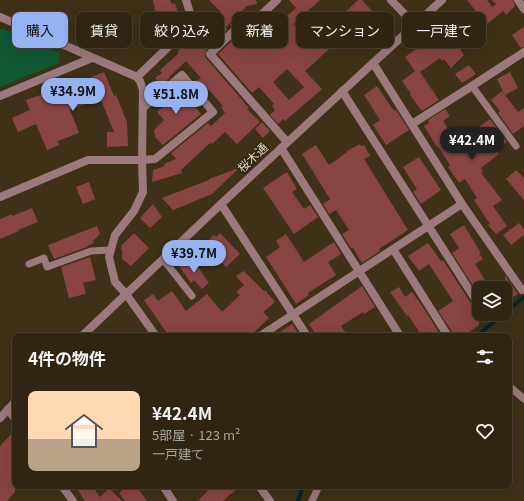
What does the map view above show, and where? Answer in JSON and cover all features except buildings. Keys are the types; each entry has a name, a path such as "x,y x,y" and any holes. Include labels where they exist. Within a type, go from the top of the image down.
{"street":[{"path":"137,77 193,23 186,0"},
{"path":"277,0 262,14 240,25 210,54 284,145 359,272 398,333"},
{"path":"392,0 403,12"},
{"name":"桜木通","path":"429,12 442,0"},
{"path":"518,0 524,9"},
{"path":"0,17 137,77 140,81 143,90 143,192 134,211 115,235 109,257 115,282 126,294 154,333"},
{"name":"桜木通","path":"85,333 284,145 402,36"},
{"path":"412,124 524,52"},
{"path":"0,96 92,58"},
{"path":"372,63 462,204 522,290"},
{"path":"0,197 88,160 155,159 213,112 182,76 143,108"},
{"path":"342,91 472,294"},
{"path":"221,204 305,333"},
{"path":"264,333 462,204"},
{"path":"393,249 446,333"},
{"path":"0,418 12,405"},
{"path":"8,410 12,415"},
{"path":"64,489 73,501"},
{"path":"165,489 173,501"},
{"path":"261,489 270,501"}],"lane":[{"path":"472,86 516,146"},
{"path":"29,264 44,258 47,267 91,251 111,250"},
{"path":"163,259 192,296"},
{"path":"512,389 524,399"},
{"path":"312,501 318,489"}],"green space":[{"path":"3,29 12,33 12,48 48,48 60,53 59,63 0,87 0,30"}],"waterway":[{"path":"512,306 524,297"},
{"path":"481,333 495,321"},
{"path":"298,501 302,489"}]}
